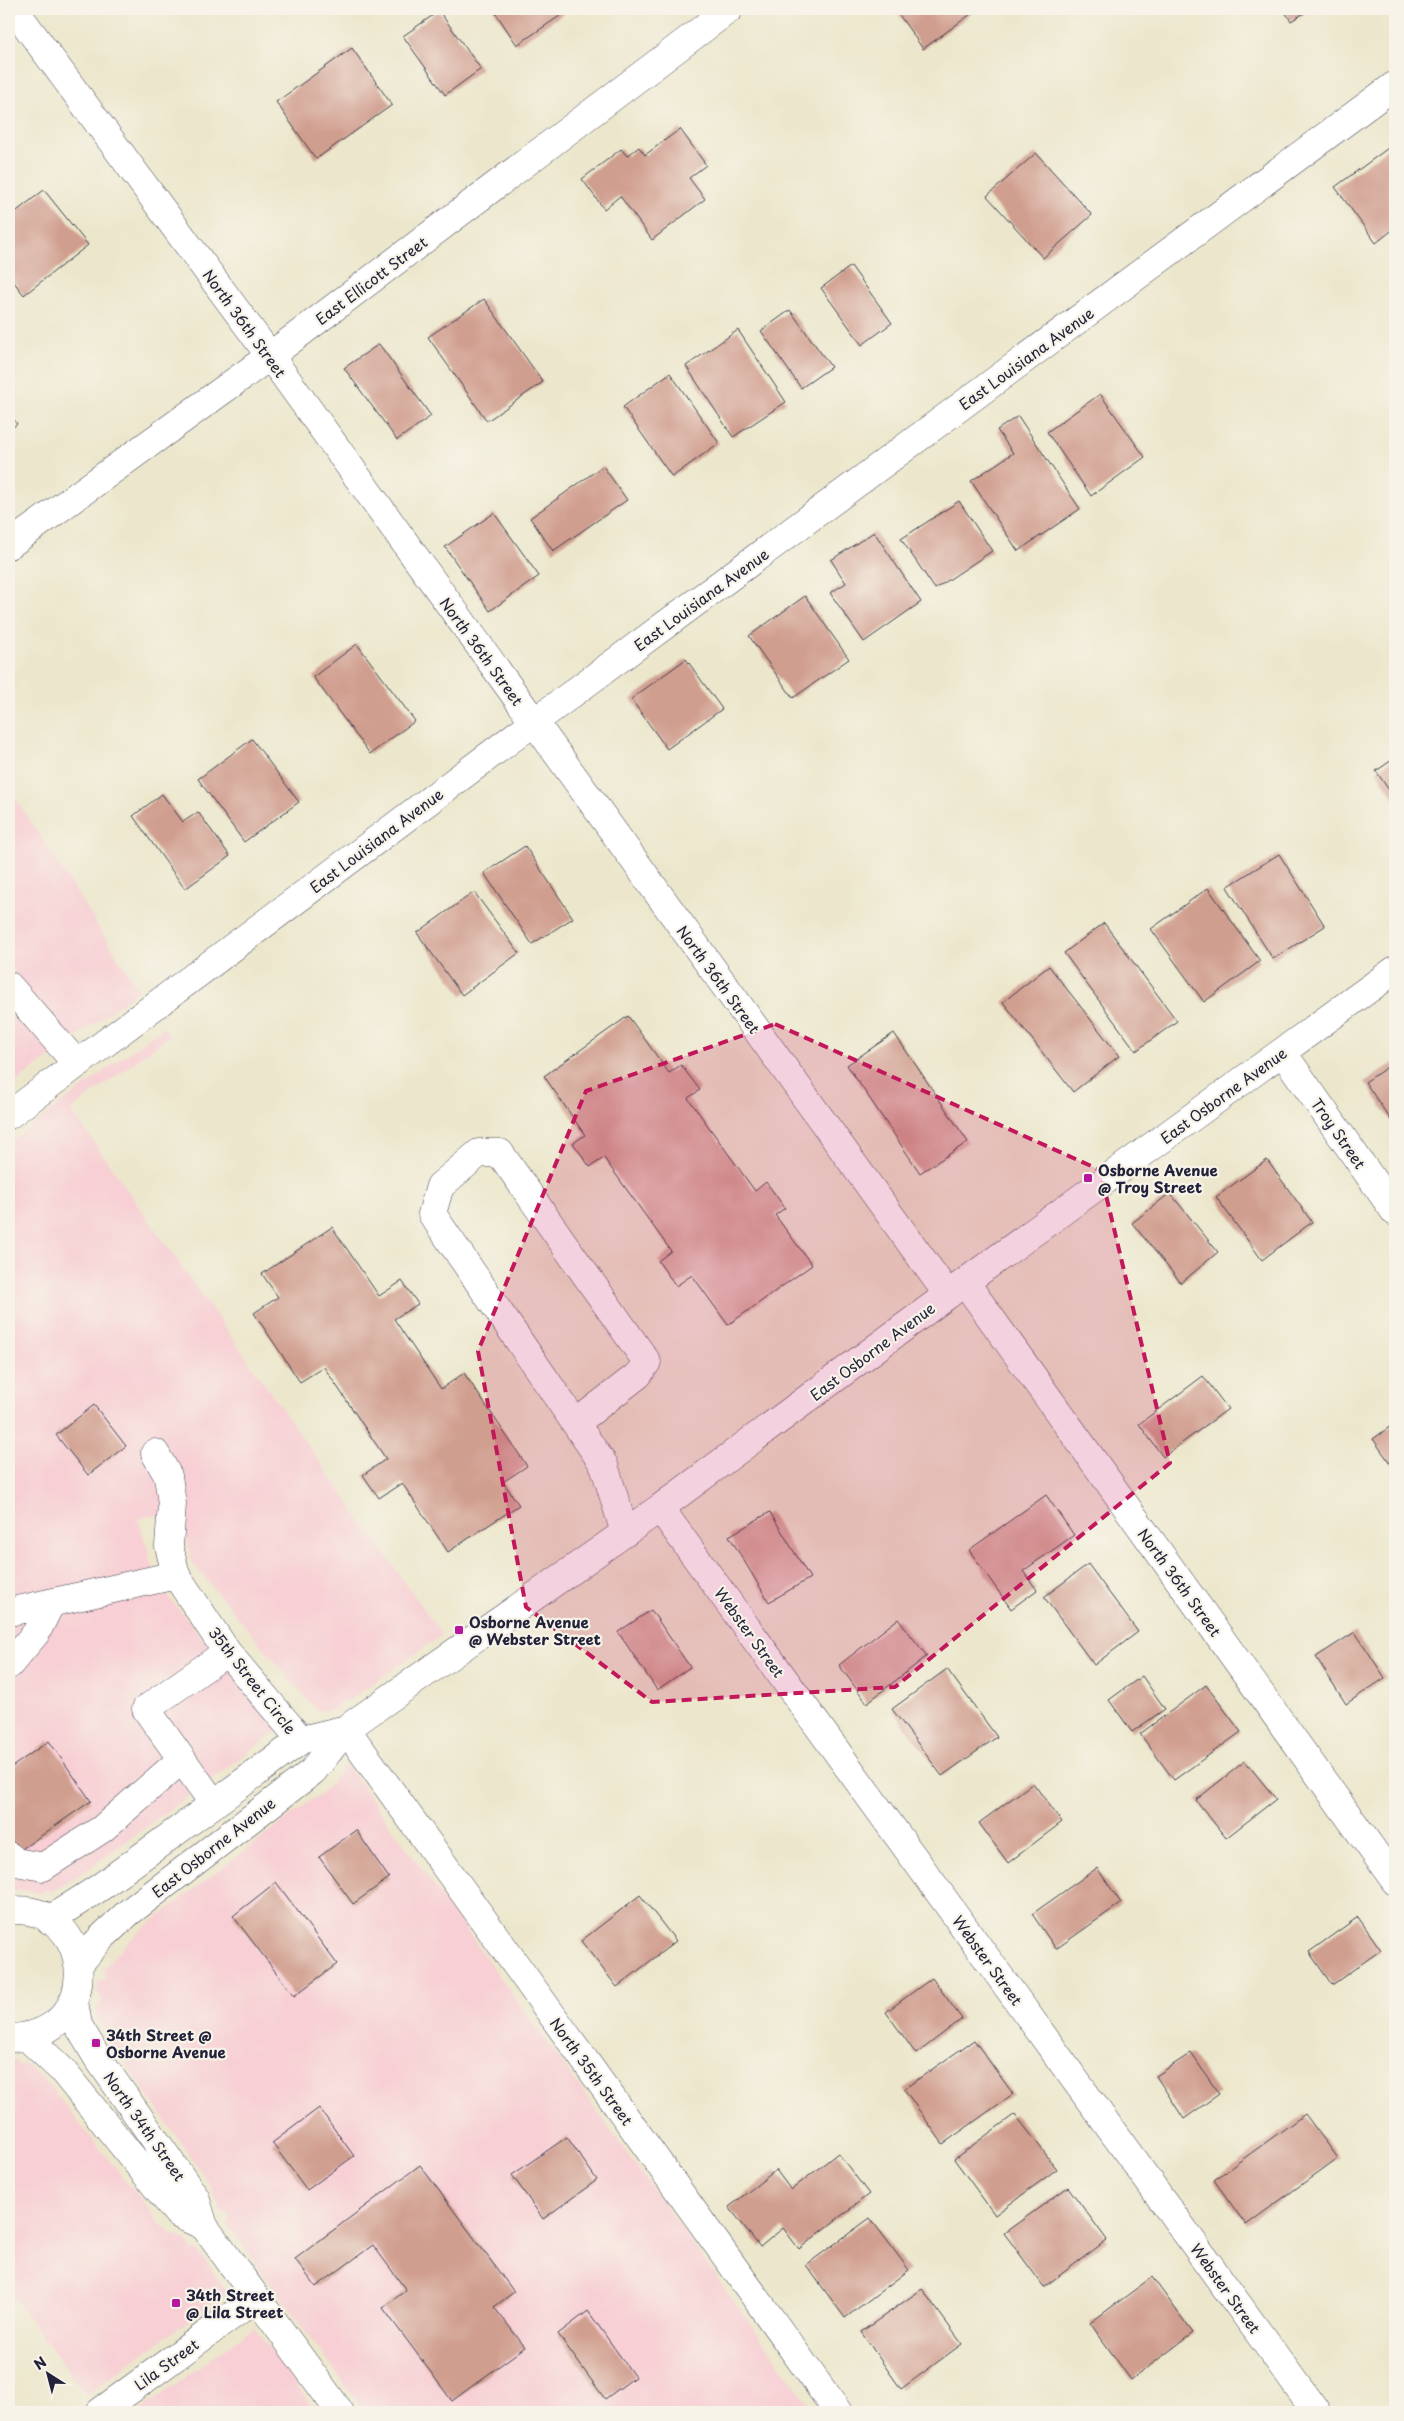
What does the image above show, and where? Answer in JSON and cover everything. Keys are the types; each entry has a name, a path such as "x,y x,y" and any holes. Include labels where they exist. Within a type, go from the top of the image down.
{"street":[{"name":"North 36th Street","path":"14,9 270,356 534,722 1395,1881"},
{"name":"East Ellicott Street","path":"9,545 270,356 729,9"},
{"name":"East Louisiana Avenue","path":"9,1115 534,722 1395,85"},
{"name":"East Osborne Avenue","path":"79,1964 101,1938 128,1913 313,1771 346,1729 660,1508 956,1288 1283,1053 1395,970"},
{"path":"9,986 77,1064"},
{"name":"Troy Street","path":"1283,1053 1395,1212"},
{"path":"576,1423 638,1376 647,1362 500,1153 479,1153 440,1186 432,1214 604,1465 625,1533"},
{"name":"35th Street Circle","path":"155,1452 168,1476 172,1504 169,1546 176,1575 227,1652 301,1740"},
{"name":"Webster Street","path":"660,1508 1316,2412"},
{"path":"9,1612 176,1575"},
{"path":"9,1665 36,1633 51,1603"},
{"path":"214,1804 146,1709 227,1652"},
{"name":"East Osborne Avenue","path":"48,1920 99,1888 301,1740 346,1729"},
{"name":"North 35th Street","path":"346,1729 838,2412"},
{"path":"9,1856 16,1862 43,1867 102,1829 182,1759"},
{"path":"9,1911 33,1913 48,1920 63,1931 73,1946 79,1964 79,1983 74,2001 57,2022 46,2030 18,2037"},
{"name":"North 34th Street","path":"74,2001 78,2025 97,2057 195,2197 204,2226 340,2412"},
{"name":"North 34th Street","path":"18,2037 62,2070 178,2214 204,2226"},
{"name":"Lila Street","path":"100,2412 256,2298"}],"highlighted area":[{"path":"775,1024 1100,1170 1170,1463 895,1687 652,1702 526,1607 478,1351 586,1091"}],"shaded area":[{"path":"9,788 139,990 9,1088"},
{"path":"163,1027 169,1036 71,1110 442,1635 345,1703 342,1699 334,1710 317,1711 193,1564 178,1511 138,1519 159,1586 280,1729 64,1885 50,1892 46,1889 42,1894 30,1891 9,1890 9,1143"},
{"path":"346,1764 814,2412 365,2412 227,2224 230,2215 220,2210 211,2186 114,2047 98,2019 96,2009 103,1999 97,1994 99,1981 106,1979 103,1970 117,1953 142,1929 326,1789"},
{"path":"9,2060 16,2060 19,2066 25,2063 48,2084 163,2227 172,2234 188,2241 192,2251 198,2250 228,2292 86,2395 9,2292"},
{"path":"254,2327 316,2412 138,2412"}],"building":[{"path":"493,9 570,9 517,45"},
{"path":"895,9 973,9 975,11 923,49"},
{"path":"1283,9 1311,9 1291,21"},
{"path":"439,11 481,69 445,95 403,36"},
{"path":"352,48 392,105 316,159 276,102"},
{"path":"680,129 706,165 689,178 705,199 652,240 620,196 604,209 582,179 621,149 627,156 639,147 645,155"},
{"path":"1395,143 1395,228 1376,243 1335,187"},
{"path":"1036,153 1092,215 1043,258 987,196"},
{"path":"44,190 88,245 24,295 9,276 9,217"},
{"path":"851,266 892,323 862,345 821,288"},
{"path":"484,299 543,382 487,421 428,337"},
{"path":"790,310 831,367 801,388 761,331"},
{"path":"738,330 786,402 733,437 686,366"},
{"path":"379,344 431,416 397,440 344,368"},
{"path":"670,373 719,443 672,477 623,407"},
{"path":"1100,394 1145,457 1091,496 1047,432"},
{"path":"9,413 17,424 9,430"},
{"path":"1018,416 1080,509 1018,551 971,481 1013,453 997,430"},
{"path":"603,466 627,500 553,551 530,518"},
{"path":"959,501 992,551 935,589 901,539"},
{"path":"494,513 539,576 490,611 445,547"},
{"path":"874,532 921,602 864,642 830,593 846,583 831,560"},
{"path":"805,596 849,659 793,698 749,636"},
{"path":"357,644 415,721 370,754 313,677"},
{"path":"686,659 722,709 667,749 631,699"},
{"path":"252,739 299,802 244,842 198,779"},
{"path":"1395,758 1395,799 1376,771"},
{"path":"162,794 183,822 198,812 230,856 185,889 133,816"},
{"path":"525,846 573,918 532,944 484,873"},
{"path":"1279,854 1325,926 1273,959 1227,887"},
{"path":"1208,888 1260,961 1204,1002 1151,929"},
{"path":"474,892 519,953 462,995 417,933"},
{"path":"1104,923 1177,1021 1136,1051 1064,953"},
{"path":"1049,966 1119,1056 1073,1092 1003,1002"},
{"path":"628,1016 669,1073 681,1065 700,1090 688,1098 755,1191 766,1182 785,1208 775,1215 812,1265 728,1325 692,1275 676,1286 658,1261 671,1251 604,1158 590,1167 573,1143 585,1135 544,1076"},
{"path":"894,1033 968,1142 920,1173 847,1065"},
{"path":"1395,1062 1395,1126 1365,1082"},
{"path":"1267,1160 1312,1222 1262,1260 1216,1197"},
{"path":"1170,1193 1218,1252 1181,1283 1132,1223"},
{"path":"332,1227 379,1296 402,1281 418,1304 394,1319 441,1389 464,1373 527,1466 503,1482 519,1505 448,1552 402,1483 379,1498 363,1475 386,1459 324,1367 300,1382 254,1313 278,1297 262,1274"},
{"path":"1203,1376 1228,1409 1163,1457 1139,1424"},
{"path":"94,1405 126,1446 88,1475 56,1435"},
{"path":"1395,1423 1395,1470 1373,1439"},
{"path":"1046,1495 1074,1535 1023,1571 1037,1590 1011,1609 969,1550"},
{"path":"770,1512 810,1578 769,1602 729,1536"},
{"path":"1088,1564 1138,1632 1094,1665 1044,1597"},
{"path":"651,1610 690,1667 657,1690 618,1632"},
{"path":"898,1619 927,1656 867,1703 839,1665"},
{"path":"1355,1632 1385,1678 1346,1704 1316,1657"},
{"path":"947,1669 997,1737 942,1776 892,1709"},
{"path":"1142,1676 1165,1709 1132,1732 1109,1700"},
{"path":"1206,1685 1241,1732 1174,1780 1140,1734"},
{"path":"49,1741 91,1801 19,1851 9,1836 9,1769"},
{"path":"1245,1761 1276,1799 1226,1838 1196,1800"},
{"path":"1033,1783 1062,1822 1008,1863 979,1823"},
{"path":"356,1830 389,1878 353,1904 319,1857"},
{"path":"1097,1868 1121,1903 1056,1949 1032,1914"},
{"path":"276,1882 337,1964 294,1996 233,1916"},
{"path":"640,1895 676,1941 617,1987 581,1941"},
{"path":"1358,1917 1381,1950 1332,1985 1309,1952"},
{"path":"932,1978 962,2019 916,2054 886,2012"},
{"path":"974,2040 1013,2094 943,2144 904,2089"},
{"path":"1191,2053 1219,2094 1184,2119 1156,2076"},
{"path":"319,2108 354,2156 307,2190 272,2143"},
{"path":"1015,2114 1057,2169 995,2215 954,2159"},
{"path":"1305,2114 1338,2158 1246,2225 1214,2180"},
{"path":"567,2137 597,2180 543,2219 512,2175"},
{"path":"838,2153 869,2194 799,2249 783,2228 760,2247 729,2207 776,2170 791,2190"},
{"path":"420,2165 514,2292 494,2307 525,2347 452,2401 383,2308 406,2290 373,2245 316,2287 295,2259"},
{"path":"1068,2187 1107,2240 1044,2287 1004,2233"},
{"path":"870,2218 909,2270 845,2318 806,2265"},
{"path":"1152,2277 1193,2333 1131,2380 1090,2323"},
{"path":"922,2289 962,2344 901,2389 861,2332"},
{"path":"588,2311 635,2377 605,2399 558,2334"}],"place":[{"name":"Osborne Avenue @ Troy Street","path":"1088,1178"},
{"name":"Osborne Avenue @ Webster Street","path":"459,1630"},
{"name":"34th Street @ Osborne Avenue","path":"96,2043"},
{"name":"34th Street @ Lila Street","path":"176,2303"}]}
